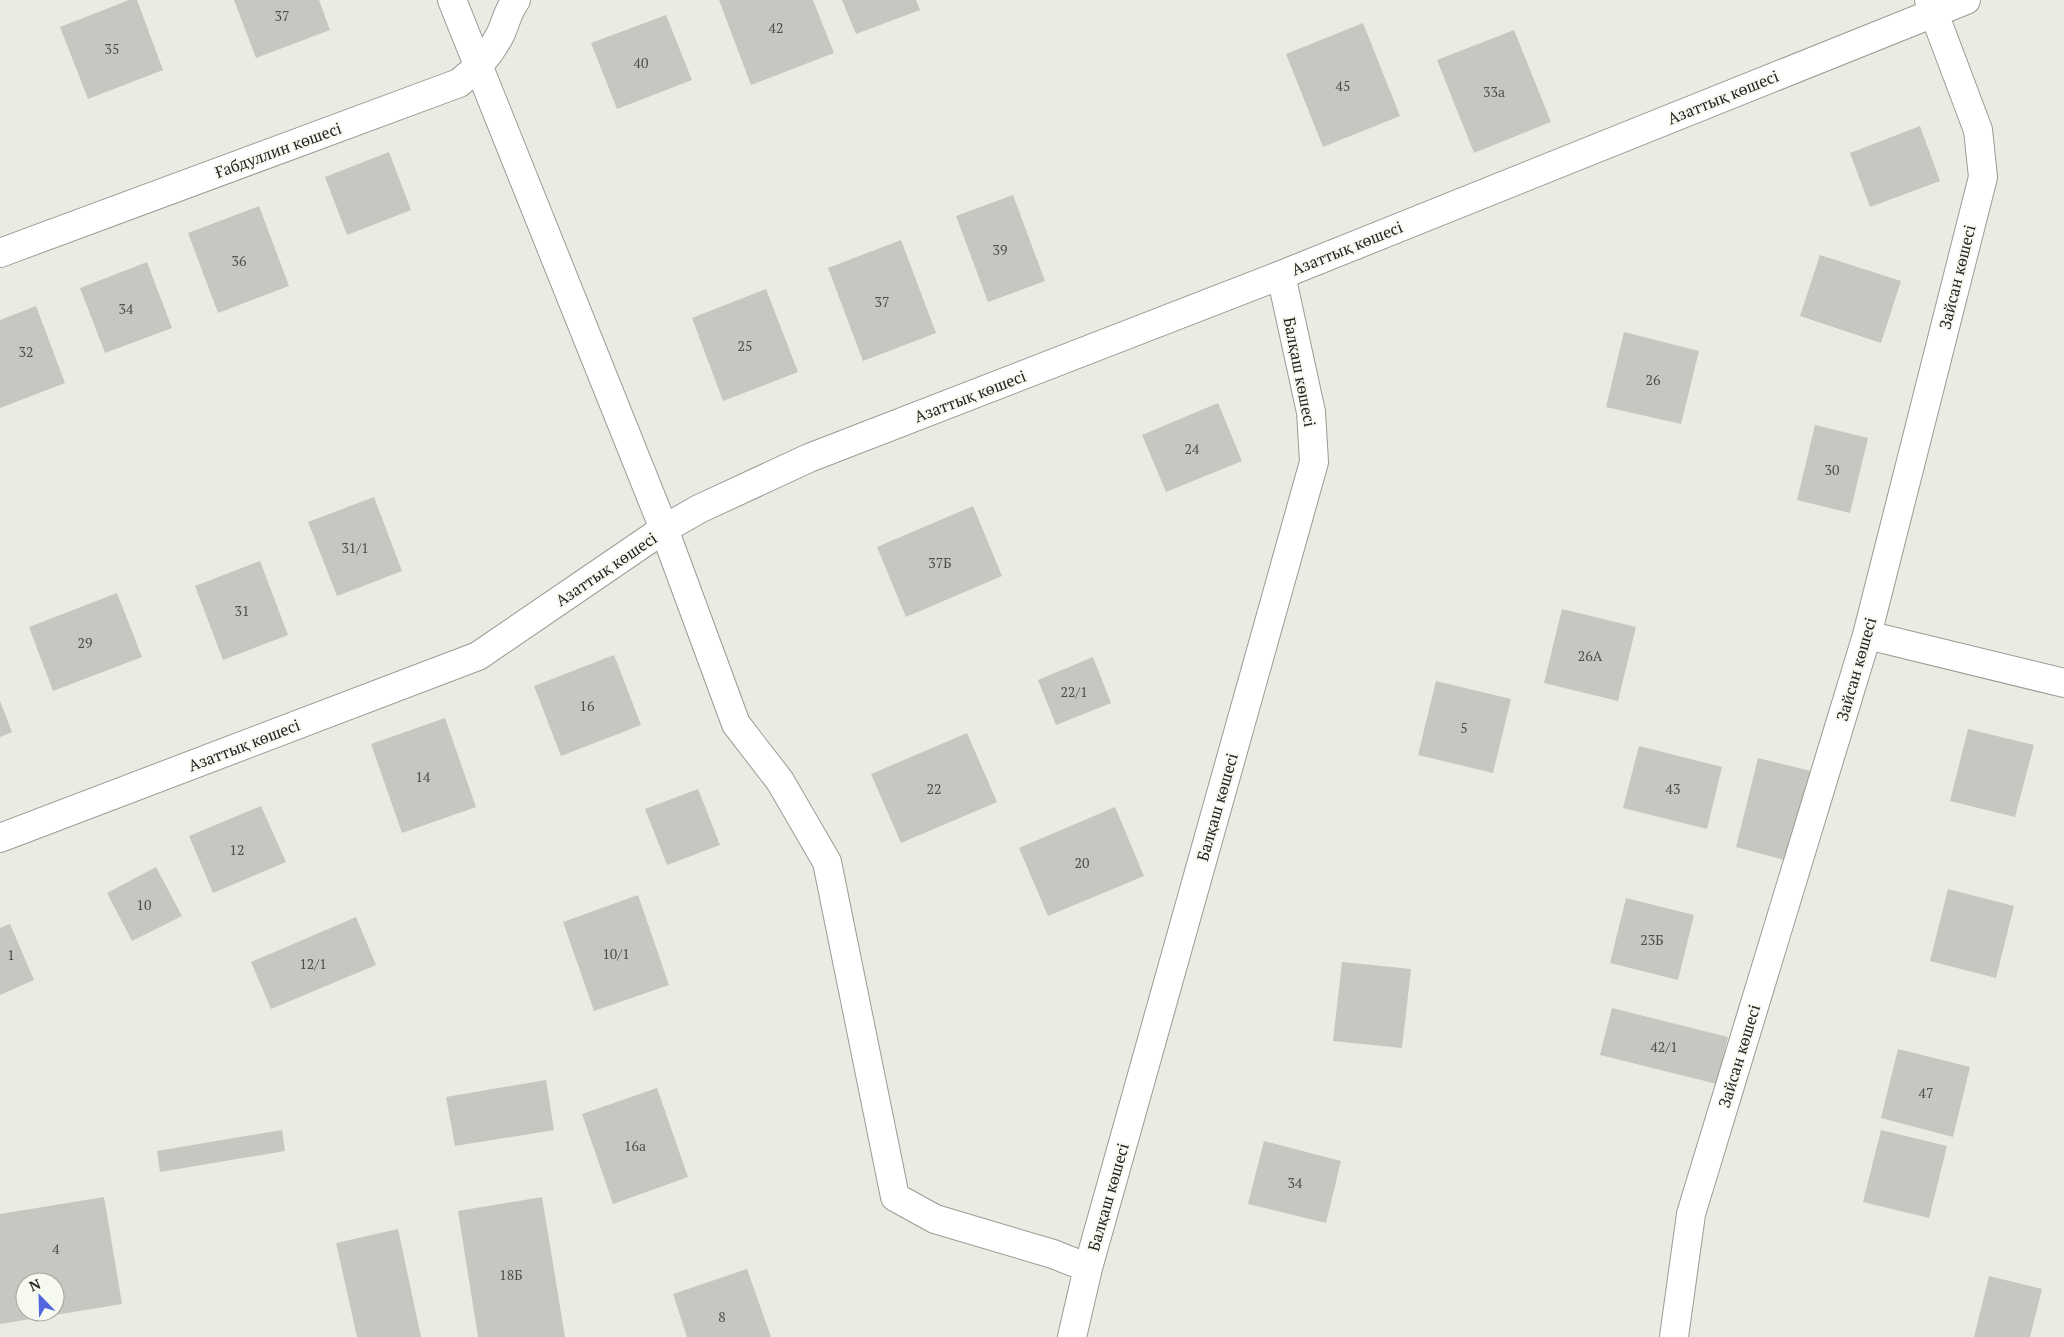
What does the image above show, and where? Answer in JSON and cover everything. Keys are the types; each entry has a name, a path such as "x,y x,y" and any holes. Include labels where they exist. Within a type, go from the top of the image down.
{"street":[{"path":"452,0 478,69 664,529 736,724 780,781 827,862 895,1197 934,1219 1053,1254 1088,1268"},
{"name":"Ғабдуллин көшесі","path":"0,253 459,83 478,69 500,35 507,12 516,0"},
{"name":"Азаттық көшесі","path":"0,838 478,656 664,529 699,509 810,458 1281,275 1932,6 1966,0"},
{"name":"Зайсан көшесі","path":"1674,1337 1691,1214 1867,635 1982,177 1978,130 1932,6"},
{"name":"Балқаш көшесі","path":"1072,1337 1088,1268 1314,462 1311,412 1281,275"},
{"path":"1867,635 2064,683"}],"building":[{"path":"129,0 137,0 163,70 88,99 60,27"},
{"path":"234,0 319,0 330,30 256,58"},
{"path":"719,0 813,0 834,53 751,85"},
{"path":"842,0 916,0 920,10 856,34"},
{"path":"666,15 692,80 617,109 591,43"},
{"path":"1363,23 1400,116 1323,147 1286,54"},
{"path":"1514,30 1551,122 1474,153 1437,60"},
{"path":"1920,126 1940,181 1870,207 1850,153"},
{"path":"389,152 411,210 347,235 325,177"},
{"path":"1013,195 1045,281 988,302 956,216"},
{"path":"259,206 289,286 218,313 188,233"},
{"path":"901,240 936,333 863,361 828,268"},
{"path":"1820,255 1901,281 1881,343 1800,316"},
{"path":"147,262 172,328 105,353 80,288"},
{"path":"766,289 798,372 723,401 692,318"},
{"path":"36,306 65,383 0,408 0,320"},
{"path":"1624,332 1699,351 1681,424 1606,407"},
{"path":"1218,403 1242,461 1166,492 1142,435"},
{"path":"1815,425 1868,438 1850,513 1797,500"},
{"path":"374,497 402,571 337,596 308,522"},
{"path":"973,506 1002,576 906,617 877,547"},
{"path":"260,561 288,635 223,660 195,586"},
{"path":"117,593 142,657 53,691 29,627"},
{"path":"1562,609 1636,627 1618,701 1544,683"},
{"path":"614,655 641,725 561,756 534,686"},
{"path":"1093,657 1111,703 1056,725 1038,680"},
{"path":"1436,681 1511,699 1493,773 1418,755"},
{"path":"0,701 12,732 0,737"},
{"path":"445,718 476,807 402,833 371,744"},
{"path":"1968,729 2034,745 2015,817 1950,801"},
{"path":"967,733 997,802 901,843 871,774"},
{"path":"1639,746 1722,767 1707,829 1623,808"},
{"path":"1758,758 1815,772 1792,862 1736,847"},
{"path":"698,789 720,845 667,865 645,809"},
{"path":"261,806 286,862 213,893 189,836"},
{"path":"1115,807 1144,876 1048,916 1019,848"},
{"path":"156,867 182,916 132,941 107,893"},
{"path":"1948,889 2014,906 1996,978 1930,961"},
{"path":"638,895 669,985 594,1011 563,922"},
{"path":"1626,898 1694,915 1678,980 1610,963"},
{"path":"356,917 376,965 271,1009 251,962"},
{"path":"10,924 34,980 0,995 0,928"},
{"path":"1342,962 1411,969 1402,1048 1333,1041"},
{"path":"1612,1008 1728,1037 1717,1084 1600,1055"},
{"path":"1898,1049 1970,1067 1953,1137 1881,1118"},
{"path":"546,1080 554,1130 455,1146 446,1097"},
{"path":"657,1088 688,1177 613,1204 582,1114"},
{"path":"282,1130 285,1151 160,1172 157,1151"},
{"path":"1881,1130 1947,1146 1929,1218 1863,1202"},
{"path":"1264,1141 1341,1161 1326,1223 1248,1204"},
{"path":"104,1197 122,1304 65,1313 65,1272 15,1272 15,1322 0,1324 0,1214"},
{"path":"542,1197 565,1337 478,1337 458,1211"},
{"path":"398,1229 421,1337 357,1337 336,1243"},
{"path":"747,1269 771,1337 687,1337 673,1294"},
{"path":"1989,1276 2042,1289 2030,1337 1974,1337"}]}
